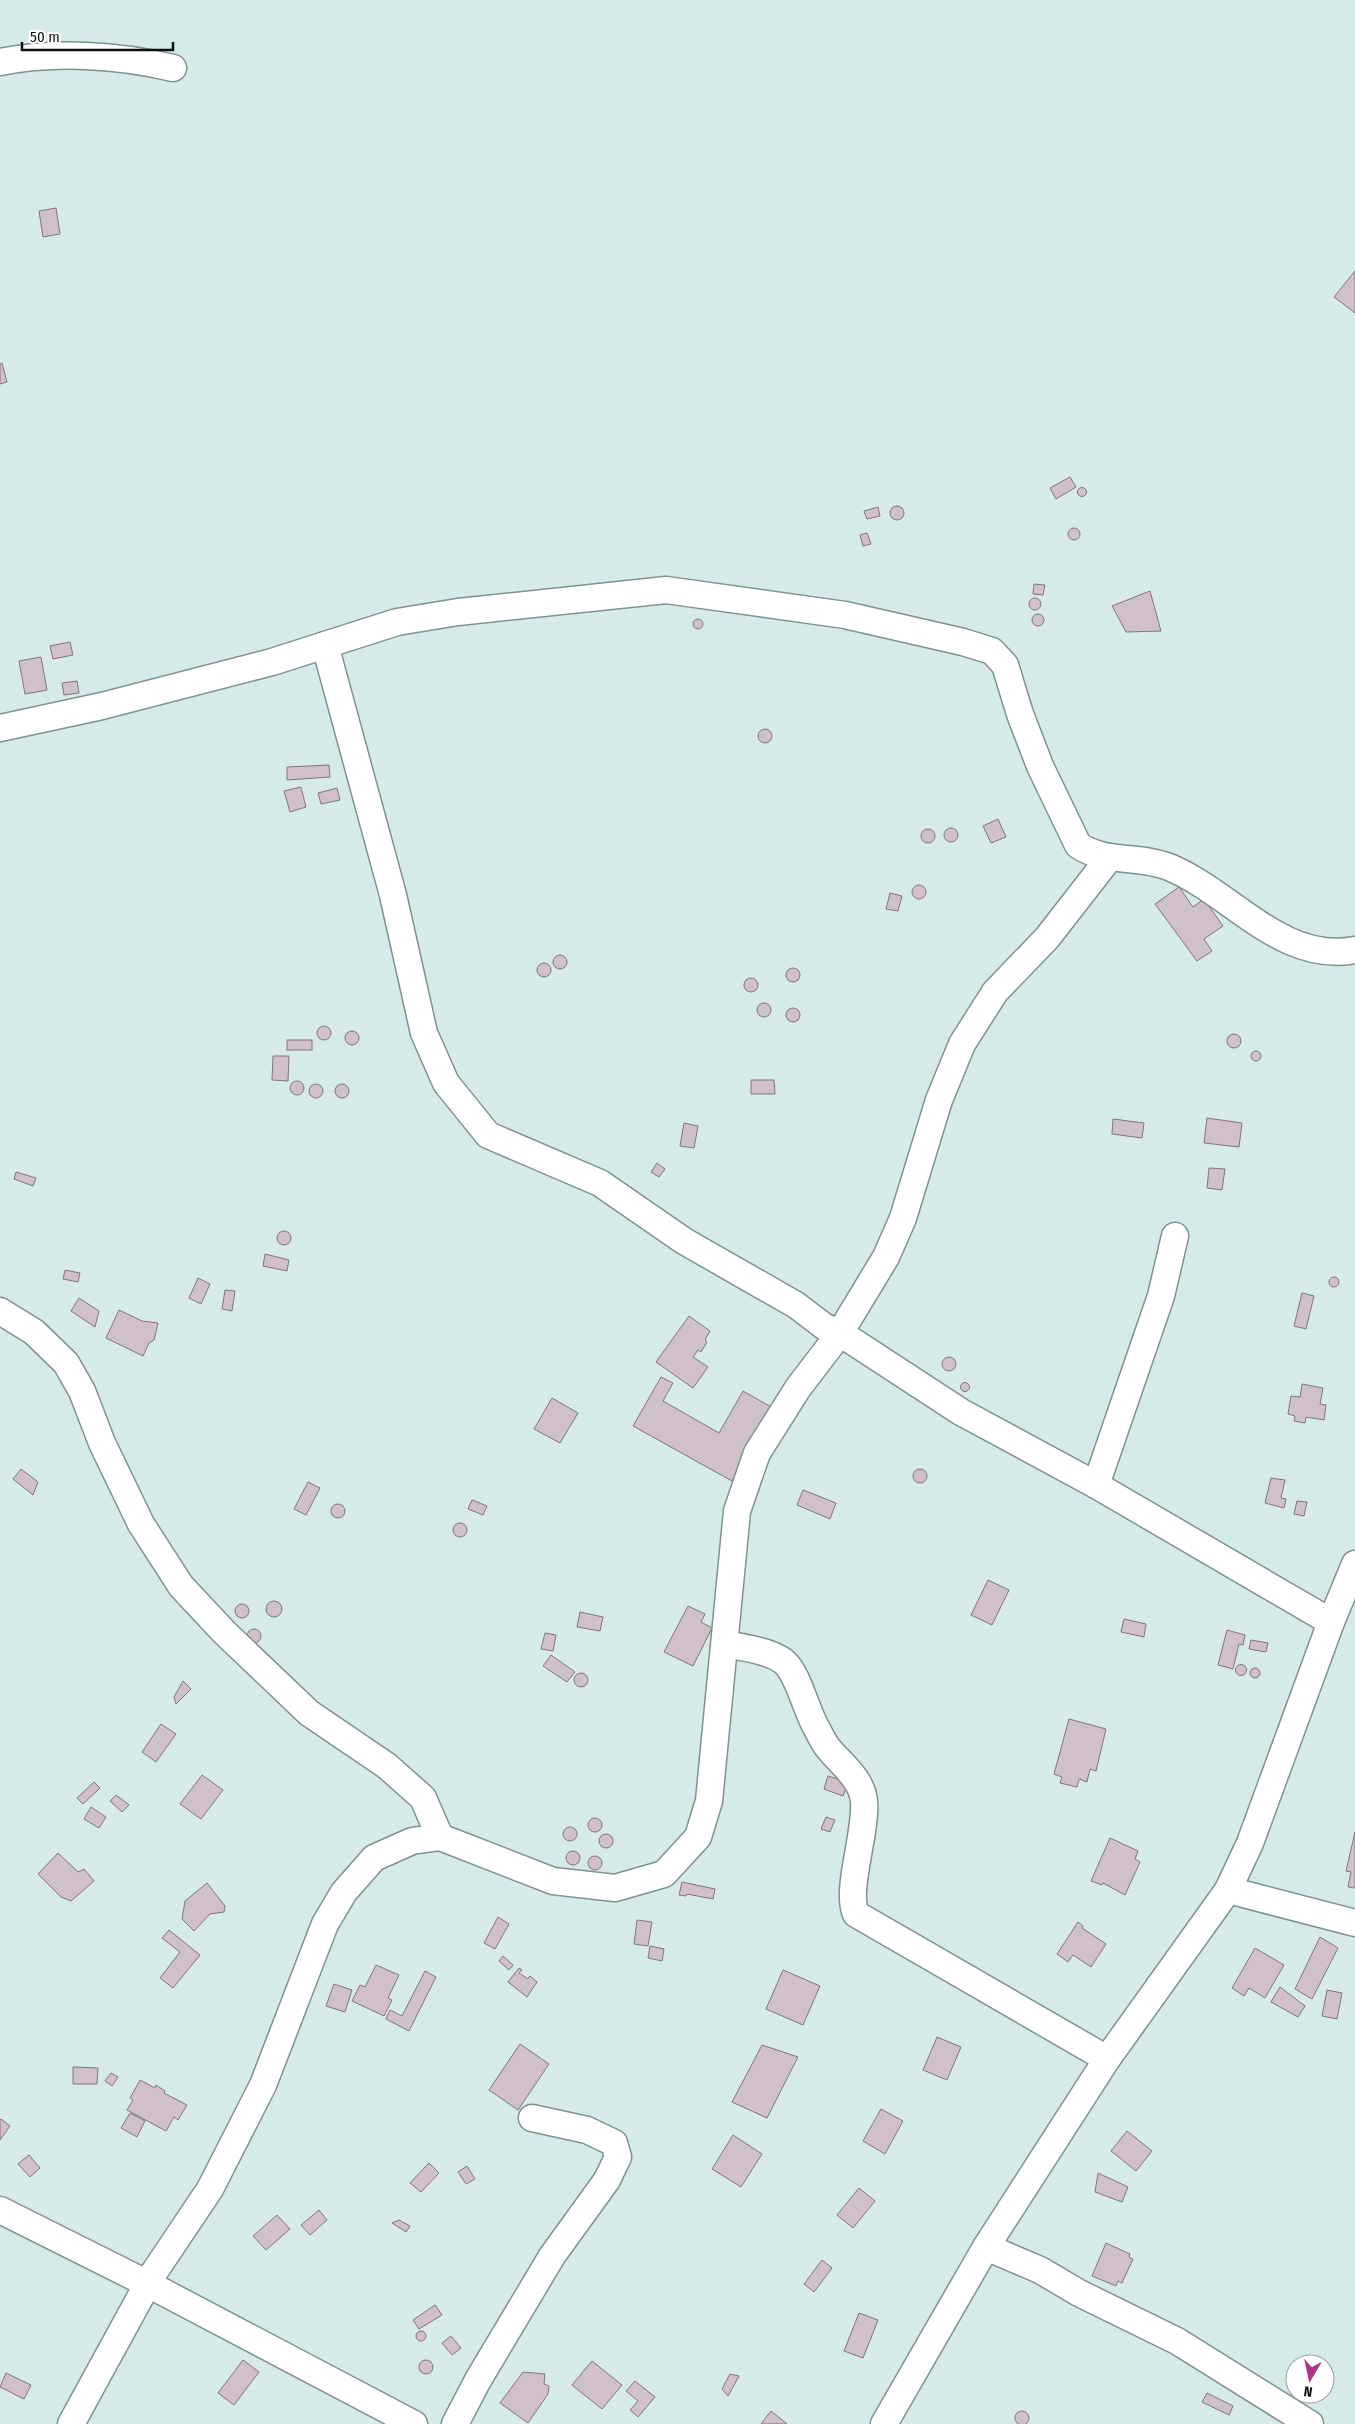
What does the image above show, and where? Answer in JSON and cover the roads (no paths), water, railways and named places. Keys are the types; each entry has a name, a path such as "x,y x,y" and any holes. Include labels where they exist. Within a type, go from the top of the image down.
{"street":[{"path":"0,62 23,57 78,56 137,59 173,68"},
{"path":"0,728 102,706 272,662 397,622 449,613 666,590 845,615 964,642 992,651 1005,665 1020,714 1040,766 1078,845 1096,855 1130,858 1167,866 1198,880 1278,936 1299,947 1317,952 1355,950"},
{"path":"325,645 393,895 424,1033 446,1083 488,1135 600,1183 684,1241 796,1305 825,1326 840,1333 961,1412 1096,1485 1331,1622"},
{"path":"71,2424 148,2284 210,2189 263,2085 325,1924 344,1892 374,1858 412,1842 440,1837 553,1881 615,1888 664,1874 698,1837 709,1801 738,1511 756,1453 798,1388 840,1333 886,1257 902,1218 939,1100 962,1044 995,992 1047,938 1110,857"},
{"path":"1096,1485 1161,1296 1175,1236"},
{"path":"0,1311 34,1332 66,1363 82,1391 102,1443 141,1524 182,1586 224,1632 309,1713 387,1766 423,1798 440,1837"},
{"path":"884,2424 986,2247 1107,2058 1228,1890 1250,1843 1331,1622 1355,1564"},
{"path":"725,1644 758,1650 783,1661 790,1669 810,1718 827,1747 854,1777 864,1800 863,1832 853,1896 856,1914 1107,2058"},
{"path":"1228,1890 1355,1923"},
{"path":"455,2424 478,2380 552,2256 607,2180 618,2157 614,2143 586,2130 532,2118"},
{"path":"0,2210 148,2284 414,2424"},
{"path":"986,2247 1040,2270 1079,2292 1177,2340 1310,2424"}]}
